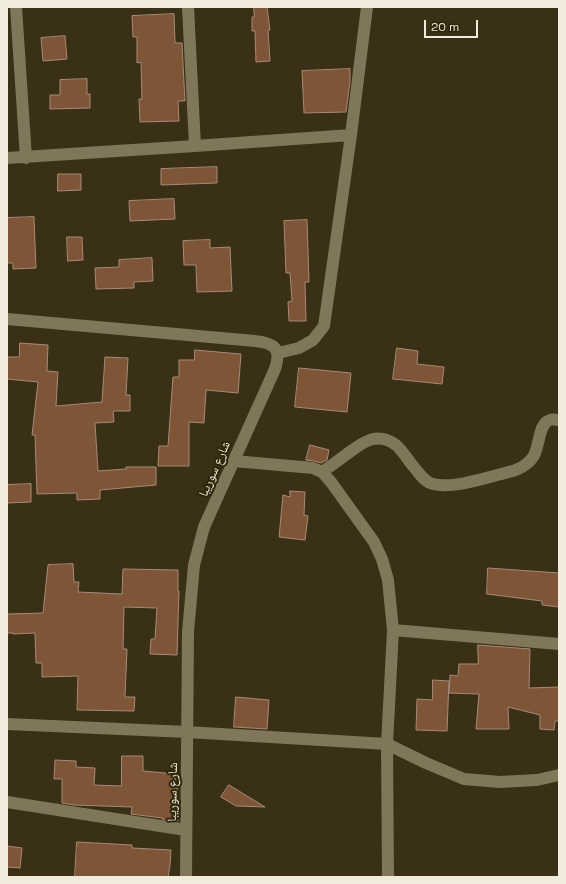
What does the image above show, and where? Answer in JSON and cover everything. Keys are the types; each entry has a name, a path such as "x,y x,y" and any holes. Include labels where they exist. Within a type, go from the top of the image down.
{"street":[{"path":"16,7 26,158"},
{"path":"188,7 195,146"},
{"path":"7,319 267,342 274,347 278,353 299,348 313,340 324,326 351,135 367,7"},
{"path":"7,158 26,158 351,135"},
{"name":"شارع سوريبا","path":"186,877 188,632 194,565 204,527 275,368 278,360 278,353"},
{"path":"322,472 365,441 377,438 387,440 397,446 423,478 432,484 454,485 510,472 524,466 534,457 539,443 541,428 545,422 550,419 559,420"},
{"path":"234,461 313,468 322,472 332,482 374,542 382,559 388,580 393,630 387,744 388,877"},
{"path":"393,630 559,644"},
{"path":"7,724 187,732 387,744 464,779 500,782 537,780 559,775"},
{"path":"7,802 186,830"}],"building":[{"path":"254,7 267,7 270,30 268,30 270,61 256,62 255,31 252,31"},
{"path":"174,14 175,43 182,43 185,101 178,101 179,121 140,122 139,99 142,99 141,62 137,63 137,37 133,37 132,16"},
{"path":"65,36 67,59 43,61 41,38"},
{"path":"350,69 346,112 304,113 302,71"},
{"path":"87,79 87,94 90,94 90,108 50,109 50,95 60,95 60,80"},
{"path":"217,167 217,183 161,185 161,169"},
{"path":"58,174 81,174 81,190 58,191"},
{"path":"174,199 175,219 130,221 129,201"},
{"path":"34,217 36,268 13,269 13,263 7,263 7,218"},
{"path":"307,220 309,282 305,282 306,321 289,321 288,302 292,301 290,273 286,273 284,221"},
{"path":"67,237 82,237 83,260 68,261"},
{"path":"210,240 210,248 230,247 232,291 197,292 196,265 184,265 183,241"},
{"path":"152,258 153,281 134,282 134,288 96,289 95,268 119,267 119,260"},
{"path":"20,343 48,345 47,371 58,372 56,406 102,402 105,357 128,358 126,395 130,395 130,411 113,411 114,422 95,423 98,471 126,469 126,467 156,467 156,485 100,490 100,499 77,500 77,493 37,494 35,435 32,435 38,382 7,379 7,357 19,357"},
{"path":"397,348 418,351 417,364 444,367 442,384 393,379"},
{"path":"195,350 241,354 238,393 206,390 204,423 189,422 189,466 158,466 159,446 168,446 173,377 179,377 179,360 194,360"},
{"path":"299,368 351,373 347,412 295,407"},
{"path":"310,445 329,450 327,460 321,463 306,460"},
{"path":"31,484 31,502 7,503 7,485"},
{"path":"290,491 305,492 304,515 308,516 305,540 279,537 283,495 290,497"},
{"path":"73,564 74,582 79,582 78,592 122,594 123,569 178,570 179,591 177,655 150,654 151,639 155,639 157,608 124,607 123,649 127,649 125,697 135,697 134,711 77,710 78,676 42,677 42,663 36,663 35,633 7,633 7,614 43,613 48,565"},
{"path":"488,568 559,573 559,607 542,605 542,601 487,594"},
{"path":"478,645 530,649 529,688 559,687 559,721 555,721 554,730 540,729 540,715 508,707 509,729 476,729 479,694 449,693 450,675 458,676 459,664 478,664"},
{"path":"433,680 449,681 447,731 416,730 417,699 432,700"},
{"path":"236,697 269,700 267,729 234,727"},
{"path":"122,756 143,756 143,771 176,774 175,784 177,784 178,821 131,814 132,807 74,805 62,803 62,779 54,779 55,760 76,761 76,767 95,768 94,785 121,786"},
{"path":"229,785 265,807 236,806 221,797"},
{"path":"77,842 132,845 132,848 171,850 168,877 75,877"},
{"path":"7,846 22,848 20,868 7,867"}]}
